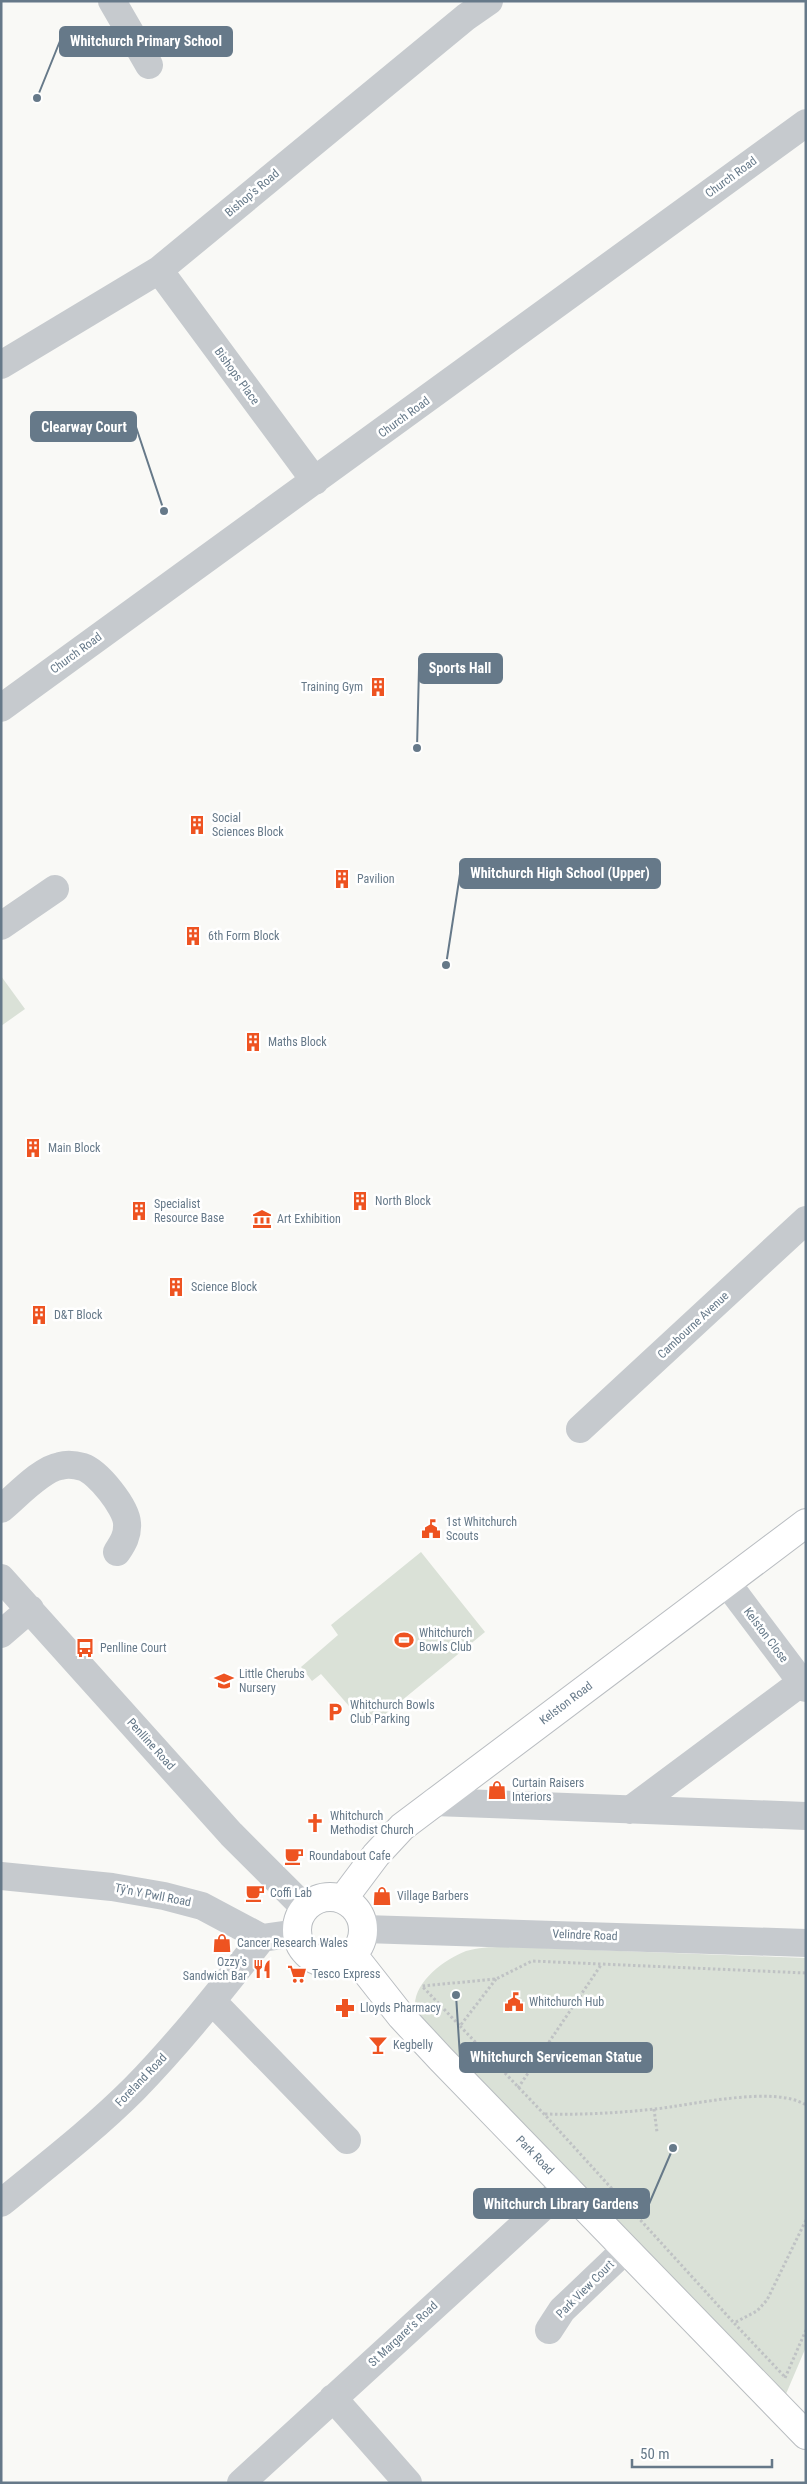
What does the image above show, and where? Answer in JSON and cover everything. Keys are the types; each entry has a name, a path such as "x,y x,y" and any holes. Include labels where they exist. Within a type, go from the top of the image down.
{"main road":[{"name":"Kelston Road","path":"343,1899 389,1840 434,1802 806,1523"},
{"path":"332,1896 343,1899 353,1905 360,1914 364,1929 360,1946 353,1955 343,1961 322,1962 304,1951 301,1921 321,1898 332,1896"},
{"name":"Park Road","path":"353,1955 401,2016 441,2059 806,2435"}],"street":[{"path":"112,1 149,65"},
{"name":"Bishop's Road","path":"1,365 159,270 474,5"},
{"name":"Church Road","path":"1,708 806,123"},
{"name":"Bishops Place","path":"159,270 315,481"},
{"path":"1,926 55,889"},
{"name":"Cambourne Avenue","path":"580,1429 806,1220"},
{"path":"1,1510 49,1469 66,1465 84,1467 100,1480 126,1516 126,1538 117,1552"},
{"name":"Penlline Road","path":"1,1578 231,1834 301,1921"},
{"name":"Kelston Close","path":"727,1583 804,1683"},
{"path":"1,1634 30,1609"},
{"path":"630,1810 804,1683"},
{"path":"434,1802 806,1816"},
{"name":"Tŷ'n Y Pwll Road","path":"1,1876 112,1887 164,1896 202,1906 262,1938"},
{"path":"262,1938 301,1921"},
{"name":"Velindre Road","path":"364,1929 806,1943"},
{"name":"Foreland Road","path":"1,2203 69,2148 133,2090 212,2001 262,1938"},
{"path":"212,2001 347,2140"},
{"name":"St Margaret's Road","path":"242,2482 566,2186"},
{"name":"Park View Court","path":"549,2330 562,2310 625,2250"},
{"path":"333,2398 408,2483"}],"path":[{"path":"785,2378 544,2114 422,1986 496,1979 532,1961 806,1973"},
{"path":"518,2088 601,1965"},
{"path":"460,2026 496,1979"},
{"path":"544,2114 576,2115 654,2109 765,2096 786,2098 806,2105"},
{"path":"654,2109 657,2132"},
{"path":"631,2209 641,2192"},
{"path":"734,2323 757,2311 767,2300 806,2220"},
{"path":"782,2385 806,2330"}],"shaded area":[{"path":"1,976 25,1009 1,1026"},
{"name":"Whitchurch Bowls Club","path":"421,1552 485,1632 372,1725 354,1702 349,1706 321,1674 312,1681 301,1667 338,1635 331,1625"},
{"path":"516,1947 806,1958 806,2347 783,2401 421,2024 415,2005 416,1996 426,1979 441,1965 449,1959 472,1949"}],"place":[{"name":"Whitchurch Primary School","path":"37,98"},
{"name":"Clearway Court","path":"164,511"},
{"name":"Training Gym","path":"378,687"},
{"name":"Sports Hall","path":"417,748"},
{"name":"Social Sciences Block","path":"197,825"},
{"name":"Pavilion","path":"342,879"},
{"name":"6th Form Block","path":"193,936"},
{"name":"Whitchurch High School (Upper)","path":"446,965"},
{"name":"Maths Block","path":"253,1042"},
{"name":"Main Block","path":"33,1148"},
{"name":"North Block","path":"360,1201"},
{"name":"Specialist Resource Base","path":"139,1211"},
{"name":"Art Exhibition","path":"262,1219"},
{"name":"Science Block","path":"176,1287"},
{"name":"D&T Block","path":"39,1315"},
{"name":"1st Whitchurch Scouts","path":"431,1529"},
{"name":"Whitchurch Bowls Club","path":"404,1640"},
{"name":"Penlline Court","path":"85,1648"},
{"name":"Little Cherubs Nursery","path":"224,1681"},
{"name":"Whitchurch Bowls Club Parking","path":"335,1712"},
{"name":"Curtain Raisers Interiors","path":"497,1790"},
{"name":"Whitchurch Methodist Church","path":"315,1823"},
{"name":"Roundabout Cafe","path":"294,1856"},
{"name":"Coffi Lab","path":"255,1893"},
{"name":"Village Barbers","path":"382,1896"},
{"name":"Cancer Research Wales","path":"222,1943"},
{"name":"Ozzy's Sandwich Bar","path":"262,1969"},
{"name":"Tesco Express","path":"297,1974"},
{"name":"Whitchurch Serviceman Statue","path":"456,1995"},
{"name":"Whitchurch Hub","path":"514,2002"},
{"name":"Lloyds Pharmacy","path":"345,2008"},
{"name":"Kegbelly","path":"378,2045"},
{"name":"Whitchurch Library Gardens","path":"673,2148"}]}
